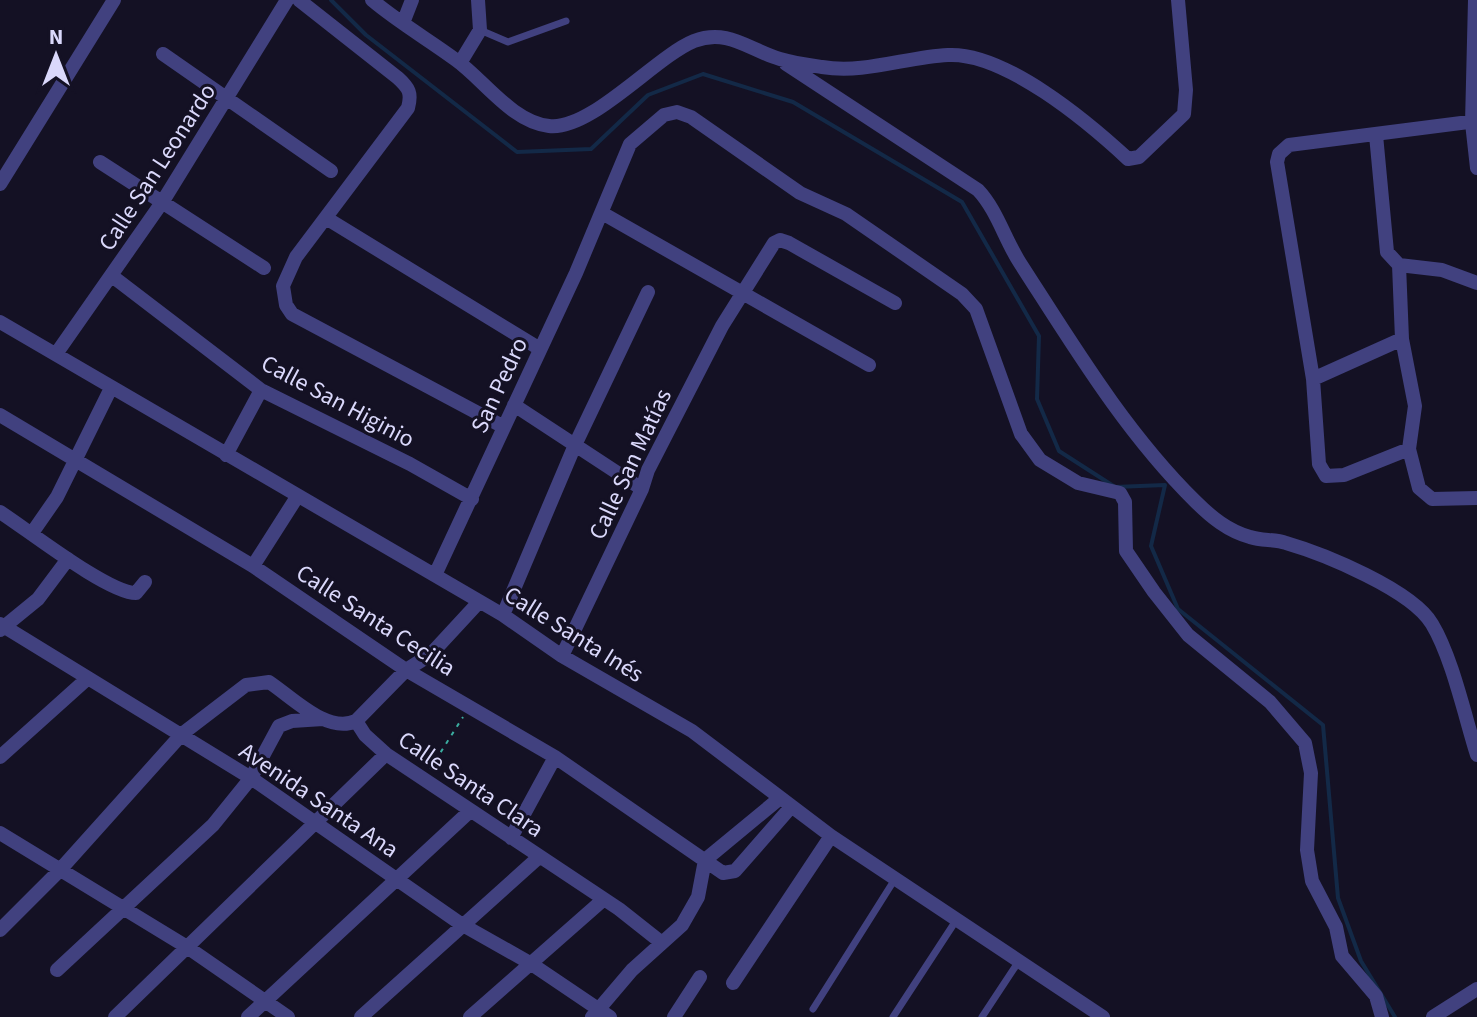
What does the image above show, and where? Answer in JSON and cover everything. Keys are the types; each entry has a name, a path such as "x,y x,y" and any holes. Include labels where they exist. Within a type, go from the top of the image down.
{"street":[{"path":"0,184 114,0"},
{"name":"Calle San Leonardo","path":"56,354 163,201 287,0"},
{"path":"299,0 398,78 409,88 411,97 408,108 288,274 283,286 286,305 292,314 504,427"},
{"path":"372,0 460,63 532,121 548,126 564,126 585,114 690,43 704,38 731,38 779,59 978,190 993,212 1006,241 1092,374 1194,500 1221,524 1250,537 1286,543 1380,581 1412,603 1432,622 1477,755"},
{"path":"403,23 412,0"},
{"path":"460,63 480,30 478,0"},
{"path":"779,59 850,69 968,55 1022,79 1103,134 1128,159 1134,159 1180,121 1184,114 1186,90 1178,0"},
{"path":"1476,6 1477,168"},
{"path":"163,54 331,171"},
{"name":"San Pedro","path":"435,575 602,213 630,144 664,115 677,112 691,117 800,193 846,214 962,294 976,309 1021,434 1040,460 1078,483 1120,493 1125,502 1126,551 1154,592 1188,635 1270,702 1305,743 1311,773 1307,850 1312,881 1336,927 1342,956 1376,996 1382,1017"},
{"path":"1409,449 1344,475 1326,476 1319,464 1313,379 1279,187 1279,154 1289,145 1475,122"},
{"path":"1376,135 1387,252 1399,265 1428,269 1477,283"},
{"path":"100,162 264,268"},
{"path":"602,213 869,365"},
{"path":"326,218 540,349"},
{"name":"Calle San Matías","path":"562,656 642,489 648,470 741,293 774,243 780,240 895,303"},
{"path":"1399,265 1402,339 1415,406 1409,449 1424,495 1444,500 1477,498"},
{"path":"1401,301 1411,275 1428,269"},
{"name":"Calle San Higinio","path":"112,276 261,390 410,464 472,499"},
{"path":"503,615 575,445 648,292"},
{"name":"Calle Santa Inés","path":"0,322 503,615 562,656 692,731 831,836 1103,1017"},
{"path":"1313,379 1402,339"},
{"path":"32,533 76,460 111,388"},
{"path":"226,455 261,390"},
{"path":"514,405 642,489"},
{"name":"Calle Santa Cecilia","path":"0,415 253,566 406,670 555,757 723,873 735,871 786,803"},
{"path":"253,566 297,497"},
{"path":"0,512 68,559 130,593 136,593 145,582"},
{"path":"1,627 38,599 68,559"},
{"path":"0,930 59,871 182,734 246,685 269,682 323,719 338,725 356,721 406,670 430,655 479,602"},
{"name":"Avenida Santa Ana","path":"1,627 251,778 461,924 530,963 601,1015"},
{"path":"0,757 88,678"},
{"path":"57,970 213,825 251,778 279,726 292,721 323,719"},
{"name":"Calle Santa Clara","path":"356,721 365,735 386,754 604,899 662,943"},
{"path":"115,1017 386,754"},
{"path":"511,838 555,757"},
{"path":"601,1015 632,970 682,925 698,897 705,860 786,803"},
{"path":"248,1017 469,812"},
{"path":"0,833 187,947 288,1017"},
{"path":"733,983 831,836"},
{"path":"361,1017 539,857"},
{"path":"470,1017 604,899"},
{"path":"674,1017 700,977"},
{"path":"1433,1017 1477,989"}],"lane":[{"path":"480,30 508,42 566,21"},
{"path":"813,1009 896,879"},
{"path":"893,1017 957,919"},
{"path":"982,1017 1019,961"}],"path":[{"path":"423,780 470,705"}],"waterway":[{"path":"331,0 366,35 517,152 591,149 648,95 703,74 793,102 962,202 1039,336 1037,399 1059,451 1115,487 1165,485 1151,546 1178,609 1323,725 1338,898 1361,961 1395,1017"}]}
